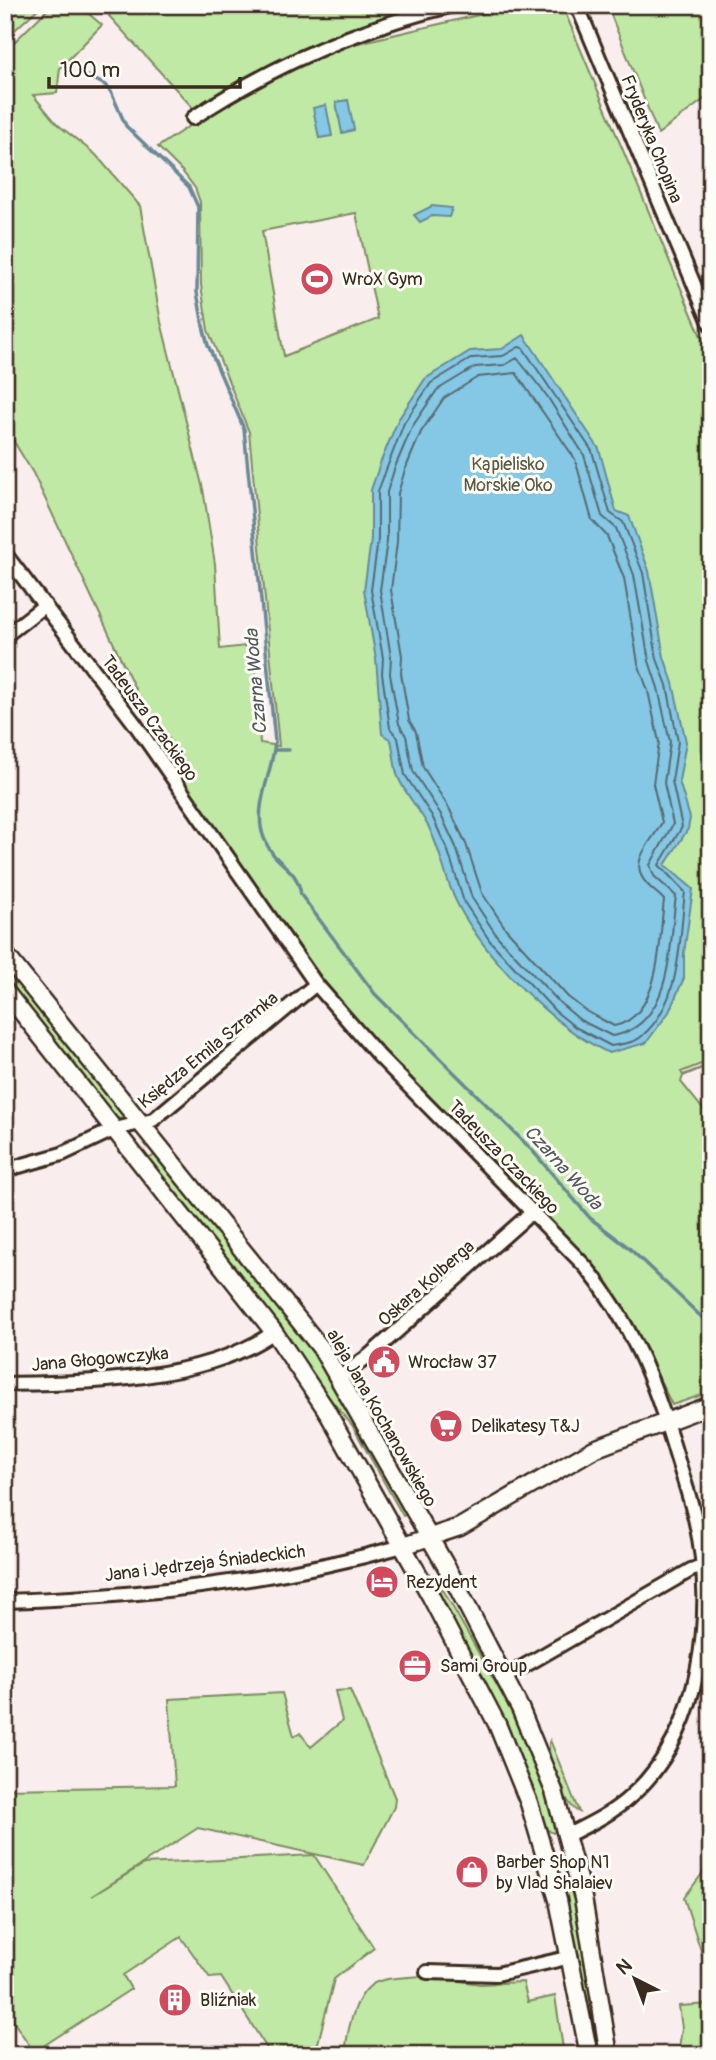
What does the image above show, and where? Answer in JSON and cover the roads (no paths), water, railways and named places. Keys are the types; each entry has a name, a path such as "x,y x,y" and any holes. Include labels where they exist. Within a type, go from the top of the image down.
{"main road":[{"name":"aleja Jana Kochanowskiego","path":"5,954 303,1324 339,1378 505,1676 538,1749 568,1835 583,1898 609,2055"},
{"path":"5,991 274,1332 325,1408 404,1546 514,1762 543,1844 571,1957 589,2055"},
{"name":"Jana i Jędrzeja Śniadeckich","path":"404,1546 430,1540 460,1527 594,1449 711,1405"},
{"path":"543,1844 568,1835"}],"street":[{"path":"193,118 292,62 349,36 425,11 454,5"},
{"name":"Fryderyka Chopina","path":"577,5 711,324"},
{"name":"Tadeusza Czackiego","path":"5,554 135,724 316,984 378,1055 533,1212 610,1296 634,1338 666,1420 697,1524 706,1602 702,1646 690,1698 677,1732 656,1768 631,1797 568,1835"},
{"path":"5,636 45,605"},
{"name":"Księdza Emila Szramka","path":"5,1170 62,1154 115,1129 143,1125 157,1117 316,984"},
{"name":"Oskara Kolberga","path":"339,1378 370,1355 533,1212"},
{"name":"Jana Głogowczyka","path":"5,1384 101,1380 164,1373 229,1353 274,1332"},
{"name":"Jana i Jędrzeja Śniadeckich","path":"5,1601 263,1579 313,1570 404,1546"},
{"path":"505,1676 691,1570 703,1566"},
{"path":"427,1972 497,1974 571,1957"}],"water":[{"path":"348,100 354,130 342,133 336,102"},
{"path":"326,105 332,136 319,138 313,108"},
{"path":"432,206 452,208 449,217 432,216 420,222 414,215"},
{"path":"524,335 599,449 616,511 629,516 649,571 664,657 673,683 686,742 679,781 690,818 688,829 665,865 693,889 684,953 684,978 669,1012 646,1043 609,1053 566,1027 524,990 487,949 459,907 431,832 398,777 391,740 382,734 376,659 364,590 371,540 371,490 398,420 425,379 470,351 502,349"}],"waterway":[{"name":"Czarna Woda","path":"88,76 105,85 111,92 126,126 189,187 198,207 197,292 203,326 208,345 244,429 275,741 260,815 264,838 274,855 295,877 301,895 375,994 531,1149 590,1218 629,1248 711,1326"},
{"path":"274,750 289,750"}],"place":[{"name":"WroX Gym","path":"317,279"},
{"name":"Wrocław 37","path":"384,1362"},
{"name":"Delikatesy T&J","path":"446,1426"},
{"name":"Rezydent","path":"382,1582"},
{"name":"Sami Group","path":"415,1666"},
{"name":"Barber Shop N1 by Vlad Shalaiev","path":"472,1872"},
{"name":"Bliźniak","path":"175,2000"}],"park label":[{"name":"Kąpielisko Morskie Oko","path":"508,474"}]}
